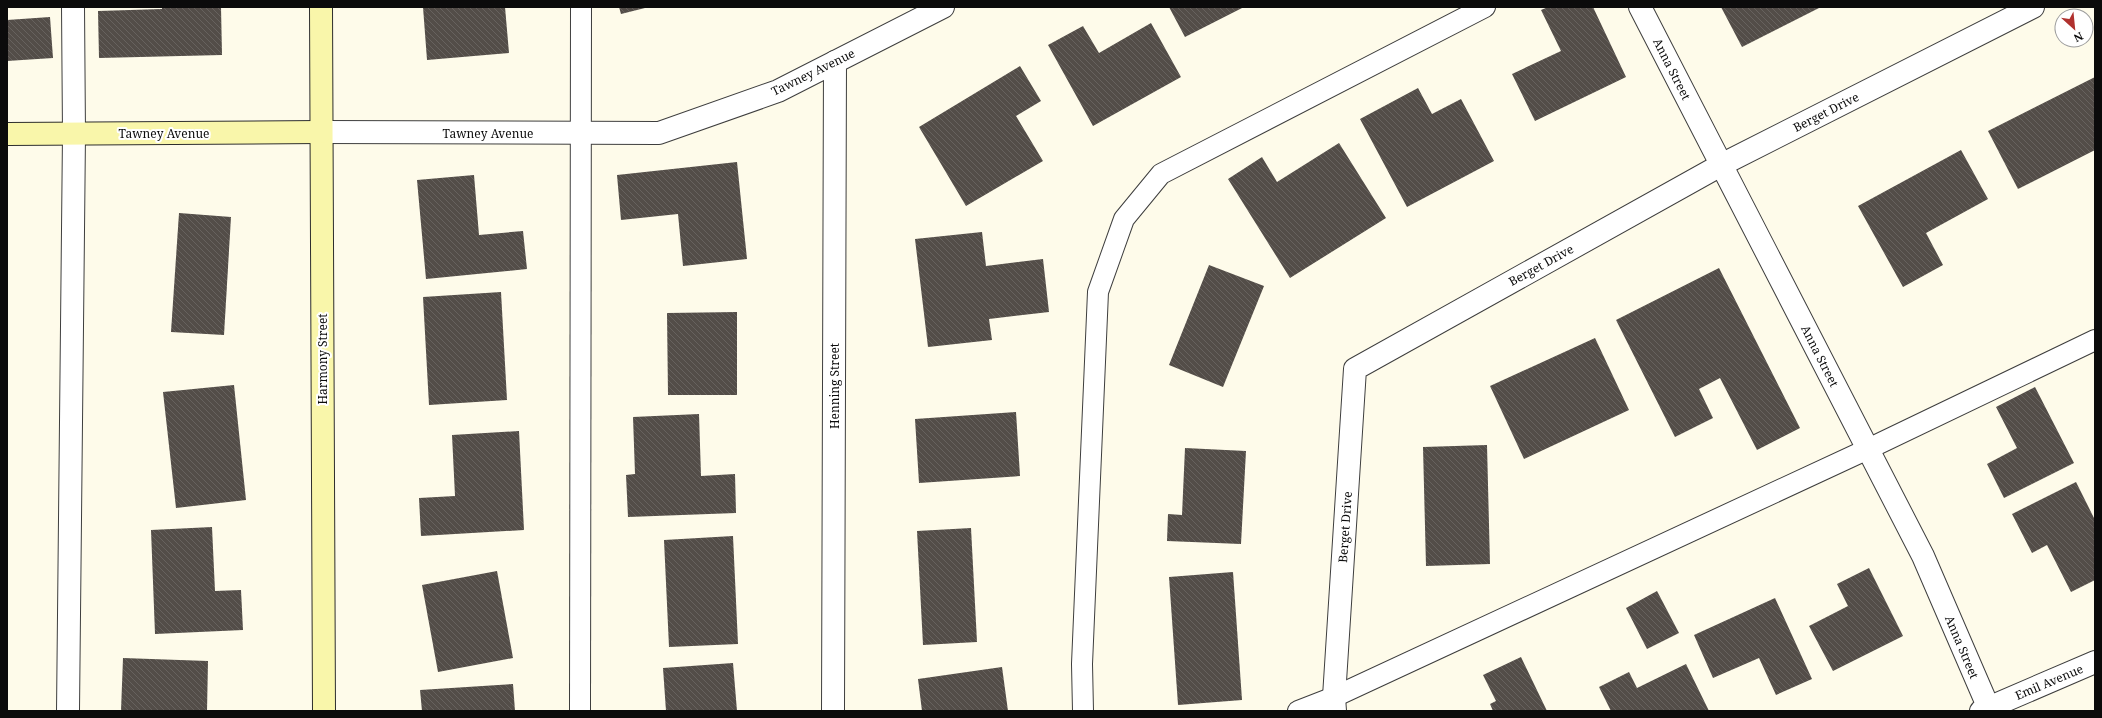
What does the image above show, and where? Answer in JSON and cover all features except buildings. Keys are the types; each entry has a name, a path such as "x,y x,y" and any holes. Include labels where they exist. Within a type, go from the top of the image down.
{"street":[{"path":"68,711 74,134 73,7"},
{"name":"Harmony Street","path":"321,7 324,711"},
{"name":"Tawney Avenue","path":"7,134 321,132 659,133 778,91 942,7"},
{"name":"Anna Street","path":"1640,7 1923,556 1986,710"},
{"name":"Berget Drive","path":"1335,704 1355,369 1721,165 2033,7"},
{"name":"Henning Street","path":"833,711 835,62"},
{"name":"Emil Avenue","path":"1986,710 2095,662"}],"lane":[{"path":"580,711 581,7"},
{"path":"1083,711 1082,664 1098,292 1124,219 1161,174 1485,7"},
{"path":"1298,711 1335,704 2095,340"}]}
